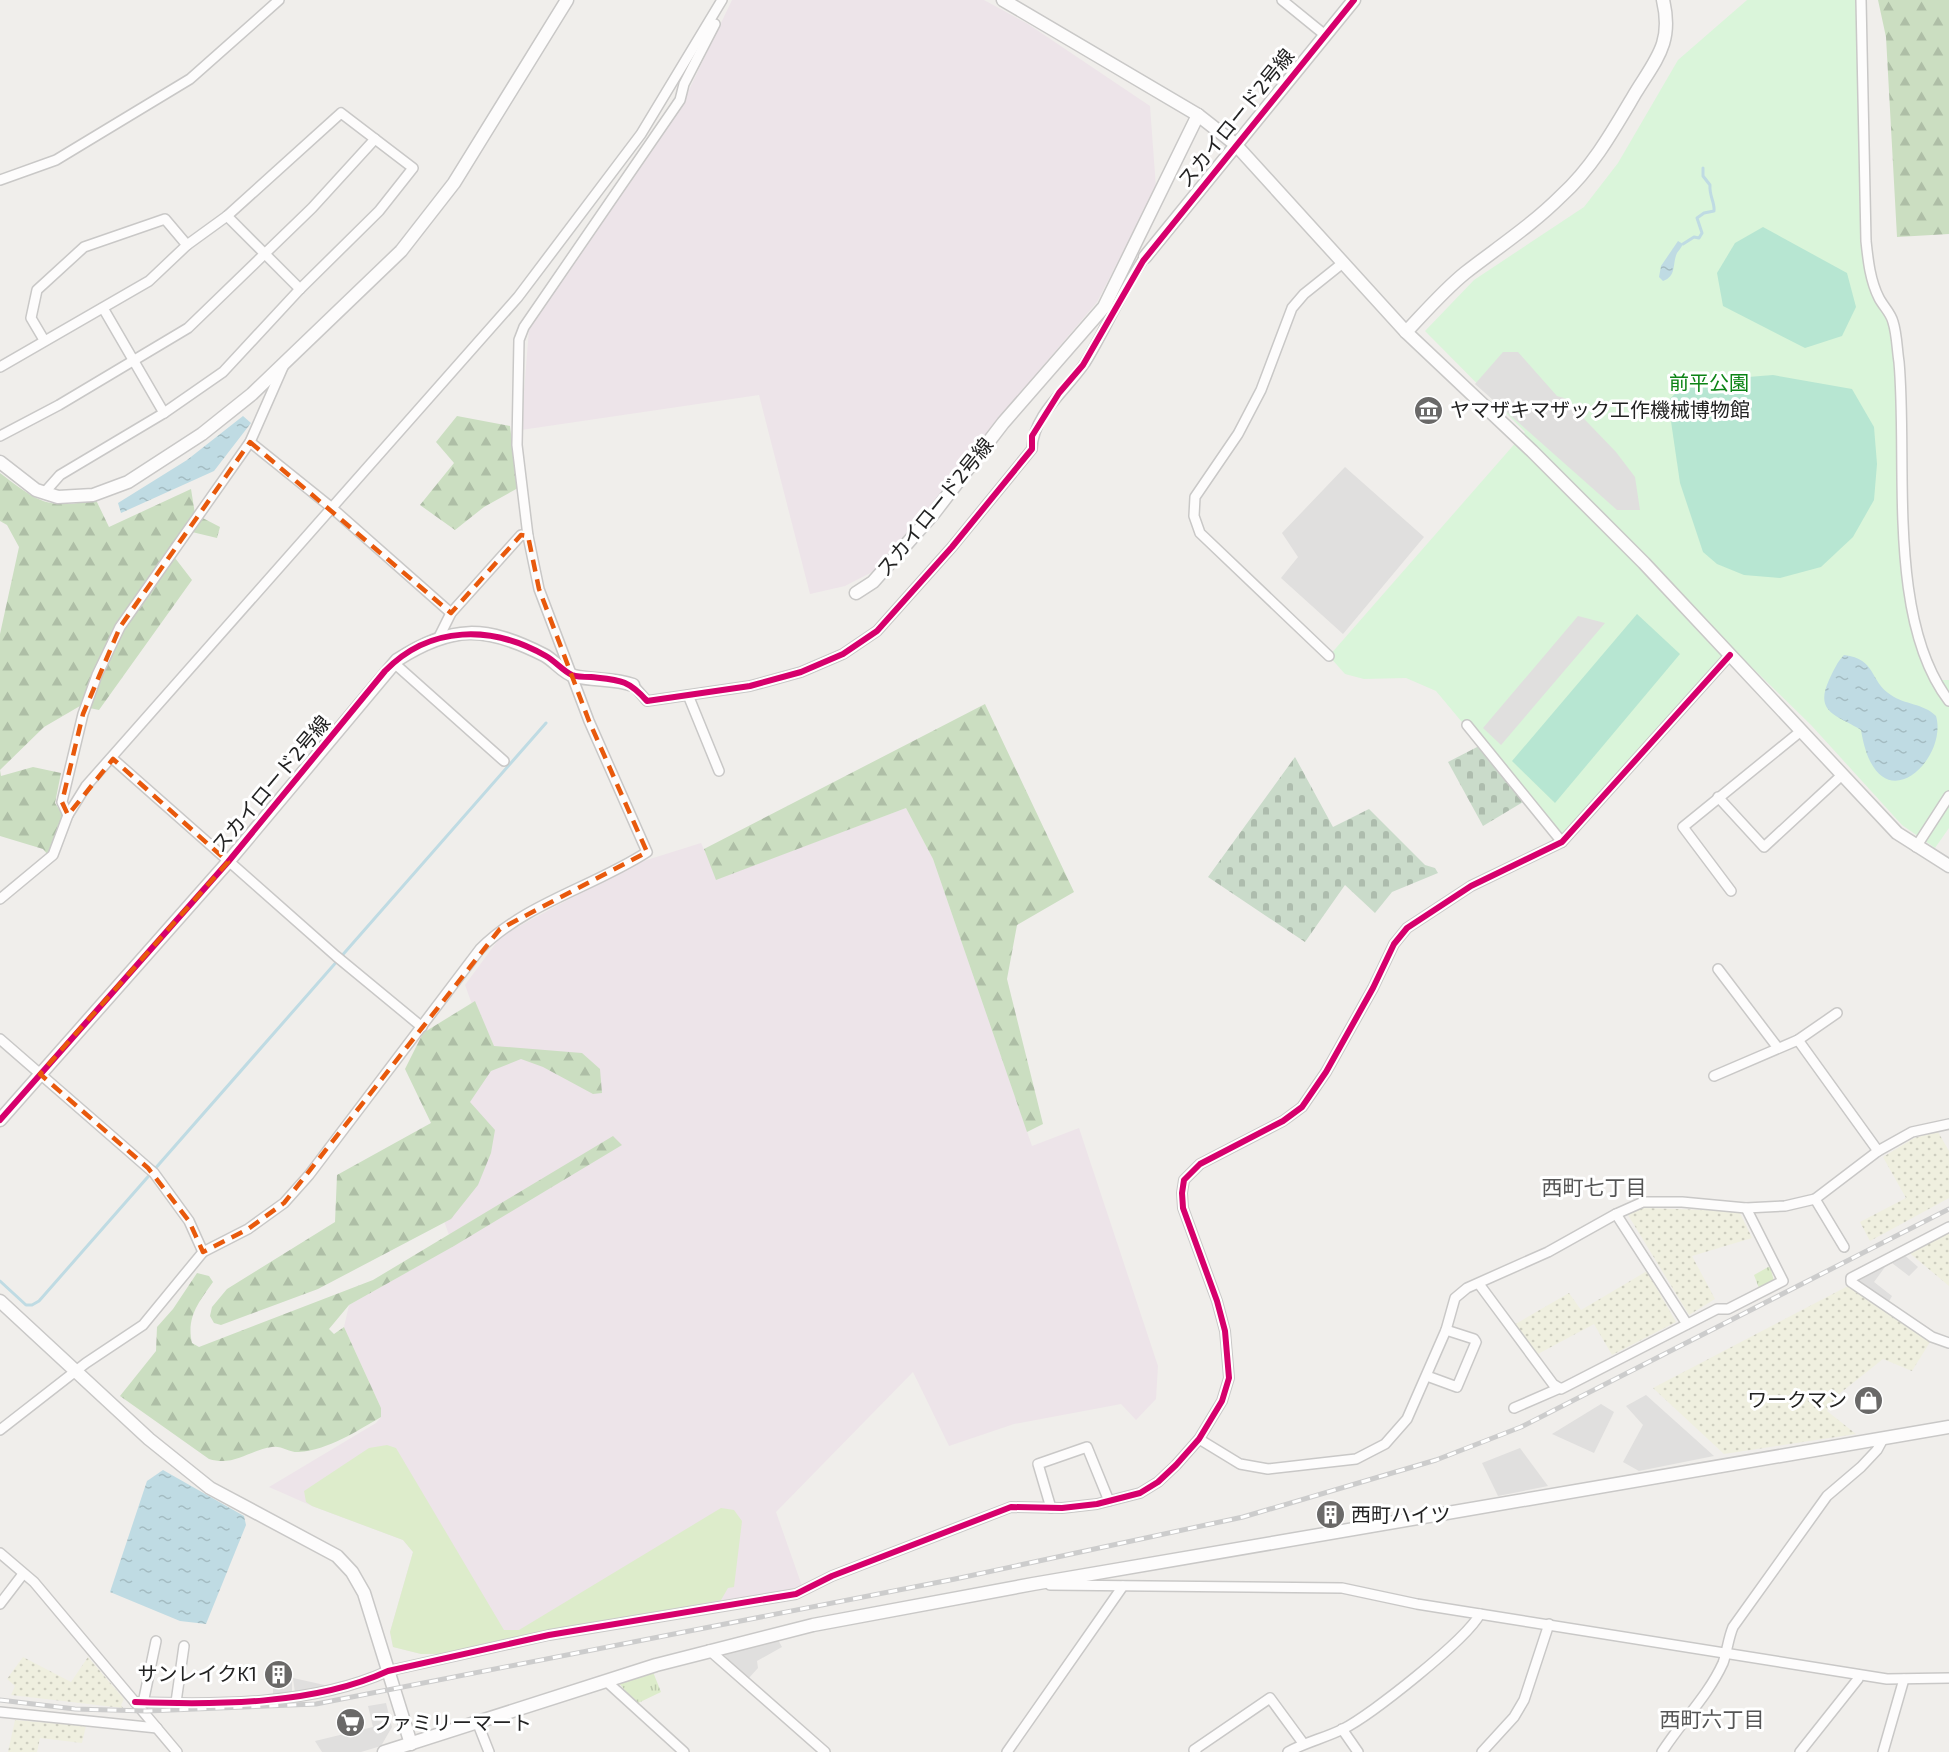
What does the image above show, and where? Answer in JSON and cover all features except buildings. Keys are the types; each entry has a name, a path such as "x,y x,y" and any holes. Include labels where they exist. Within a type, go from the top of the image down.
{"street":[{"path":"0,180 56,160 190,79 279,0"},
{"path":"0,462 36,490 44,493 58,497 93,495 128,482 202,434 252,394 401,251 454,183 567,0"},
{"path":"0,899 53,855 68,815 86,786 113,759 518,297 642,134 723,0"},
{"path":"0,1430 77,1371 143,1325 204,1252 248,1229 284,1203 480,949 500,930 524,915 623,868 647,852 589,721 539,588 528,536 517,445 519,340 524,327 680,100 684,84 717,19 723,0"},
{"path":"1003,0 1198,115 1235,144 1406,332 1573,491 1897,833 1949,866"},
{"path":"1282,0 1325,35"},
{"name":"スカイロード2号線","path":"1145,257 1354,0"},
{"path":"1406,332 1462,275 1530,224 1563,195 1582,174 1605,143 1660,53 1668,26 1663,0"},
{"path":"1861,0 1866,241 1870,274 1879,297 1893,321 1899,363 1905,544 1913,618 1933,680 1949,701"},
{"path":"0,367 149,281 187,246 227,216 341,113 413,168 379,212 300,289 223,372 164,412 60,475 44,493"},
{"name":"スカイロード2号線","path":"856,593 873,582 918,530 1003,423 1104,307 1198,115"},
{"path":"0,436 59,405 188,328 312,208 375,139"},
{"path":"227,216 300,289"},
{"path":"44,340 31,318 37,290 84,247 165,219 187,246"},
{"path":"633,685 647,701 750,686 801,672 843,654 877,631 952,547 1032,449 1032,436 1059,393 1083,365 1145,257"},
{"path":"1329,656 1200,533 1194,516 1196,498 1238,434 1260,390 1292,308 1304,294 1344,262"},
{"path":"103,308 164,412"},
{"path":"68,815 62,802 83,714 97,675 120,627 250,442 285,362"},
{"path":"250,442 332,508 451,613"},
{"path":"439,637 451,613 521,535 528,536"},
{"name":"スカイロード2号線","path":"0,1119 228,862 394,663 426,641 462,633 480,634 516,642 546,657 573,675 618,680 633,685"},
{"path":"139,1702 312,1695 367,1681 388,1671 549,1635 796,1594 832,1576 1011,1507 1051,1508 1109,1501 1140,1493 1158,1482 1199,1439 1222,1401 1228,1378 1228,1354 1217,1301 1183,1208 1184,1180 1200,1164 1283,1121 1302,1107 1326,1072 1373,988 1394,944 1407,928 1471,886 1562,842 1730,655"},
{"path":"394,663 504,761"},
{"path":"688,695 719,771"},
{"path":"1467,725 1562,842"},
{"path":"1731,891 1683,831 1683,827 1800,731"},
{"path":"113,759 228,862 422,1027"},
{"path":"1718,797 1764,847 1842,775"},
{"path":"1916,847 1949,796"},
{"path":"1718,969 1778,1048"},
{"path":"1714,1076 1798,1040 1836,1013"},
{"path":"0,1039 152,1171 189,1221 204,1252"},
{"path":"1798,1040 1878,1151"},
{"path":"1199,1439 1240,1464 1268,1469 1305,1467 1356,1459 1385,1444 1400,1428 1416,1401 1446,1330 1455,1298 1467,1288 1548,1252 1616,1214 1643,1203 1682,1202 1746,1208 1785,1206 1815,1199 1878,1151 1912,1132 1949,1124"},
{"path":"1815,1199 1844,1247"},
{"path":"1514,1408 1560,1388 1717,1309 1728,1309 1783,1281 1746,1208"},
{"path":"1616,1214 1686,1324"},
{"path":"1949,1227 1851,1278 1851,1282 1932,1337 1949,1343"},
{"path":"1479,1284 1553,1383 1560,1388"},
{"path":"0,1301 149,1439 210,1488 337,1556 352,1572 364,1593 411,1743"},
{"path":"1426,1376 1457,1388 1476,1342 1474,1339 1446,1330"},
{"path":"384,1752 709,1650 813,1625 1033,1584 1949,1427"},
{"path":"1662,1752 1706,1692 1725,1653 1733,1627 1827,1496 1861,1467 1877,1450 1883,1438"},
{"path":"1051,1508 1038,1464 1087,1447 1109,1501"},
{"path":"0,1553 34,1582 139,1702 156,1728 177,1752"},
{"path":"0,1604 23,1574"},
{"path":"1033,1584 1342,1588 1480,1614 1859,1675 1904,1679 1949,1678"},
{"path":"1007,1752 1123,1586"},
{"path":"1288,1752 1303,1743 1342,1729 1373,1710 1447,1649 1476,1622 1480,1614"},
{"path":"1482,1752 1514,1717 1524,1700 1549,1624"},
{"path":"139,1702 156,1641"},
{"path":"176,1702 184,1646"},
{"path":"709,1650 825,1752"},
{"path":"1800,1752 1859,1675"},
{"path":"1883,1752 1904,1679"},
{"path":"606,1681 684,1752"},
{"path":"1196,1752 1194,1750 1270,1698 1303,1743"},
{"path":"0,1712 156,1728"},
{"path":"478,1724 489,1752"},
{"path":"1342,1729 1358,1752"}],"highlighted area":[{"path":"250,442 451,613 521,535 528,536 539,589 589,721 647,852 500,929 309,1175 284,1203 248,1229 203,1252 189,1221 148,1168 40,1074 228,862 113,759 68,815 62,802 83,714 120,627"}],"shaded area":[{"path":"732,0 984,0 1028,24 1150,106 1156,188 1097,302 1009,406 929,512 874,571 845,586 810,594 759,395 521,430 529,329 686,96"},
{"path":"1503,352 1518,352 1557,396 1564,398 1616,452 1635,477 1640,510 1617,510 1475,384"},
{"path":"1345,467 1424,537 1343,634 1281,578 1298,557 1282,533"},
{"path":"1578,616 1605,623 1501,745 1483,728"},
{"path":"906,808 933,859 1032,1146 1079,1128 1158,1366 1156,1399 1136,1420 1121,1404 1014,1424 949,1446 913,1372 776,1512 802,1586 773,1595 421,1654 393,1647 390,1632 413,1552 403,1540 312,1506 269,1487 376,1423 381,1417 381,1408 344,1327 349,1305 453,1246 444,1221 462,1099 492,1059 465,985 501,936 634,864 701,843 717,879"},
{"path":"1902,1253 1918,1267 1909,1276 1892,1263 1885,1267 1874,1282 1892,1296 1888,1303 1856,1279"},
{"path":"1646,1395 1714,1456 1639,1471 1623,1462 1643,1425 1626,1406"},
{"path":"1601,1404 1614,1412 1594,1453 1552,1434"},
{"path":"1520,1448 1548,1486 1498,1496 1482,1463"},
{"path":"777,1638 782,1647 757,1661 758,1668 748,1679 723,1654 723,1652"},
{"path":"287,1676 292,1677 292,1694 273,1695 273,1687 284,1689"},
{"path":"293,1678 329,1686 295,1693"},
{"path":"386,1703 392,1727 381,1746 361,1752 322,1752 315,1741 373,1727 368,1706"}],"green space":[{"name":"前平公園","path":"1747,0 1860,0 1870,274 1893,321 1905,544 1913,617 1933,680 1949,680 1949,828 1935,848 1902,825 1811,725 1730,646 1562,842 1436,691 1406,678 1364,679 1345,674 1329,656 1525,432 1425,331 1474,280 1584,207 1618,163 1678,60"},
{"path":"1878,0 1949,0 1949,234 1897,237 1886,37"},
{"path":"1763,227 1847,273 1856,307 1842,336 1805,348 1723,306 1717,273 1735,243"},
{"path":"1773,375 1852,389 1874,427 1877,464 1874,500 1853,537 1821,567 1780,578 1744,575 1717,564 1703,552 1680,483 1668,401 1686,382"},
{"path":"457,416 510,426 518,488 484,507 455,530 420,505 454,463 436,442"},
{"path":"0,473 24,491 44,501 66,504 96,500 109,527 191,489 195,514 220,527 217,538 192,532 175,558 192,580 99,710 80,706 44,727 0,770 0,634 19,547 7,525 0,521"},
{"path":"1637,614 1680,654 1555,803 1512,761"},
{"path":"985,704 1074,892 1017,925 1007,979 1043,1124 1027,1132 933,859 906,808 716,880 704,849"},
{"path":"1481,745 1523,802 1483,826 1448,762"},
{"path":"1295,757 1333,827 1369,809 1425,865 1435,868 1438,873 1392,892 1375,913 1345,885 1305,942 1208,877"},
{"path":"33,767 61,773 55,803 63,815 48,855 43,849 0,836 0,770 1,776"},
{"path":"475,1001 494,1046 582,1053 600,1069 602,1093 593,1094 543,1067 521,1059 491,1071 470,1102 495,1130 491,1153 478,1185 451,1219 318,1289 221,1325 214,1323 210,1316 212,1307 227,1289 335,1222 337,1175 431,1123 405,1069 423,1033"},
{"path":"1938,1132 1949,1151 1949,1198 1870,1241 1860,1222 1906,1198 1883,1157 1914,1138"},
{"path":"613,1136 622,1145 454,1246 349,1305 329,1329 334,1334 344,1327 381,1408 381,1417 352,1434 321,1448 296,1452 272,1447 234,1460 218,1461 209,1459 120,1396 156,1351 157,1327 173,1309 197,1273 209,1276 213,1282 192,1318 192,1343 199,1347 373,1280"},
{"path":"1642,1208 1739,1211 1752,1238 1692,1256 1715,1299 1689,1315 1628,1215"},
{"path":"1949,1228 1949,1286 1906,1250"},
{"path":"1770,1266 1774,1281 1759,1288 1754,1275"},
{"path":"1647,1271 1676,1322 1612,1355 1594,1324 1536,1355 1512,1326 1569,1293 1581,1310"},
{"path":"1848,1286 1930,1342 1912,1371 1883,1359 1839,1394 1827,1411 1856,1434 1724,1454 1653,1388"},
{"path":"387,1445 396,1448 504,1630 519,1630 721,1508 734,1510 742,1521 734,1587 728,1588 721,1600 446,1654 421,1654 393,1647 390,1632 413,1552 403,1540 312,1506 306,1502 304,1491 369,1448"},
{"path":"23,1657 71,1682 88,1657 124,1699 121,1705 123,1708 11,1695 15,1686 7,1679"},
{"path":"653,1672 661,1692 636,1704 619,1683"},
{"path":"15,1720 86,1726 82,1743 40,1738 37,1752 8,1752"}],"water":[{"path":"1678,241 1683,244 1677,253 1672,273 1663,281 1659,277 1661,266"},
{"path":"243,416 251,423 214,471 121,513 118,503 187,460"},
{"path":"1844,655 1855,657 1868,666 1879,683 1891,695 1936,716 1937,733 1932,751 1922,766 1909,777 1895,781 1881,776 1869,760 1861,730 1830,712 1826,706 1825,691 1839,660"},
{"path":"163,1470 244,1516 246,1525 206,1624 180,1621 110,1592 147,1481"}],"waterway":[{"path":"1683,244 1694,237 1699,238 1702,233 1697,218 1704,213 1714,211 1710,185 1703,176 1703,168"},
{"path":"0,1281 26,1305 39,1301 546,723"}],"railway":[{"path":"0,1700 75,1709 147,1711 316,1704 955,1579 1243,1517 1436,1460 1521,1427 1949,1209"}],"cycle path":[{"path":"0,1120 228,862 385,671 403,656 422,645 441,638 462,635 483,635 504,639 546,656 572,675 622,682 634,688 647,701 750,686 801,672 843,654 877,631 952,547 1032,449 1032,436 1059,393 1083,365 1143,261 1354,0"},
{"path":"135,1702 231,1702 297,1697 329,1691 388,1671 549,1635 796,1594 832,1576 1011,1507 1062,1508 1097,1504 1140,1493 1158,1482 1199,1439 1222,1401 1229,1378 1225,1331 1217,1301 1183,1208 1184,1180 1200,1164 1283,1121 1302,1107 1326,1072 1373,988 1394,944 1407,928 1471,886 1562,842 1730,655"}],"place":[{"name":"ヤマザキマザック工作機械博物館","path":"1429,410"},
{"name":"ワークマン","path":"1868,1400"},
{"name":"西町ハイツ","path":"1330,1515"},
{"name":"サンレイクK1","path":"278,1674"},
{"name":"ファミリーマート","path":"351,1723"}],"district":[{"name":"西町七丁目","path":"1594,1188"},
{"name":"西町六丁目","path":"1712,1720"}]}
